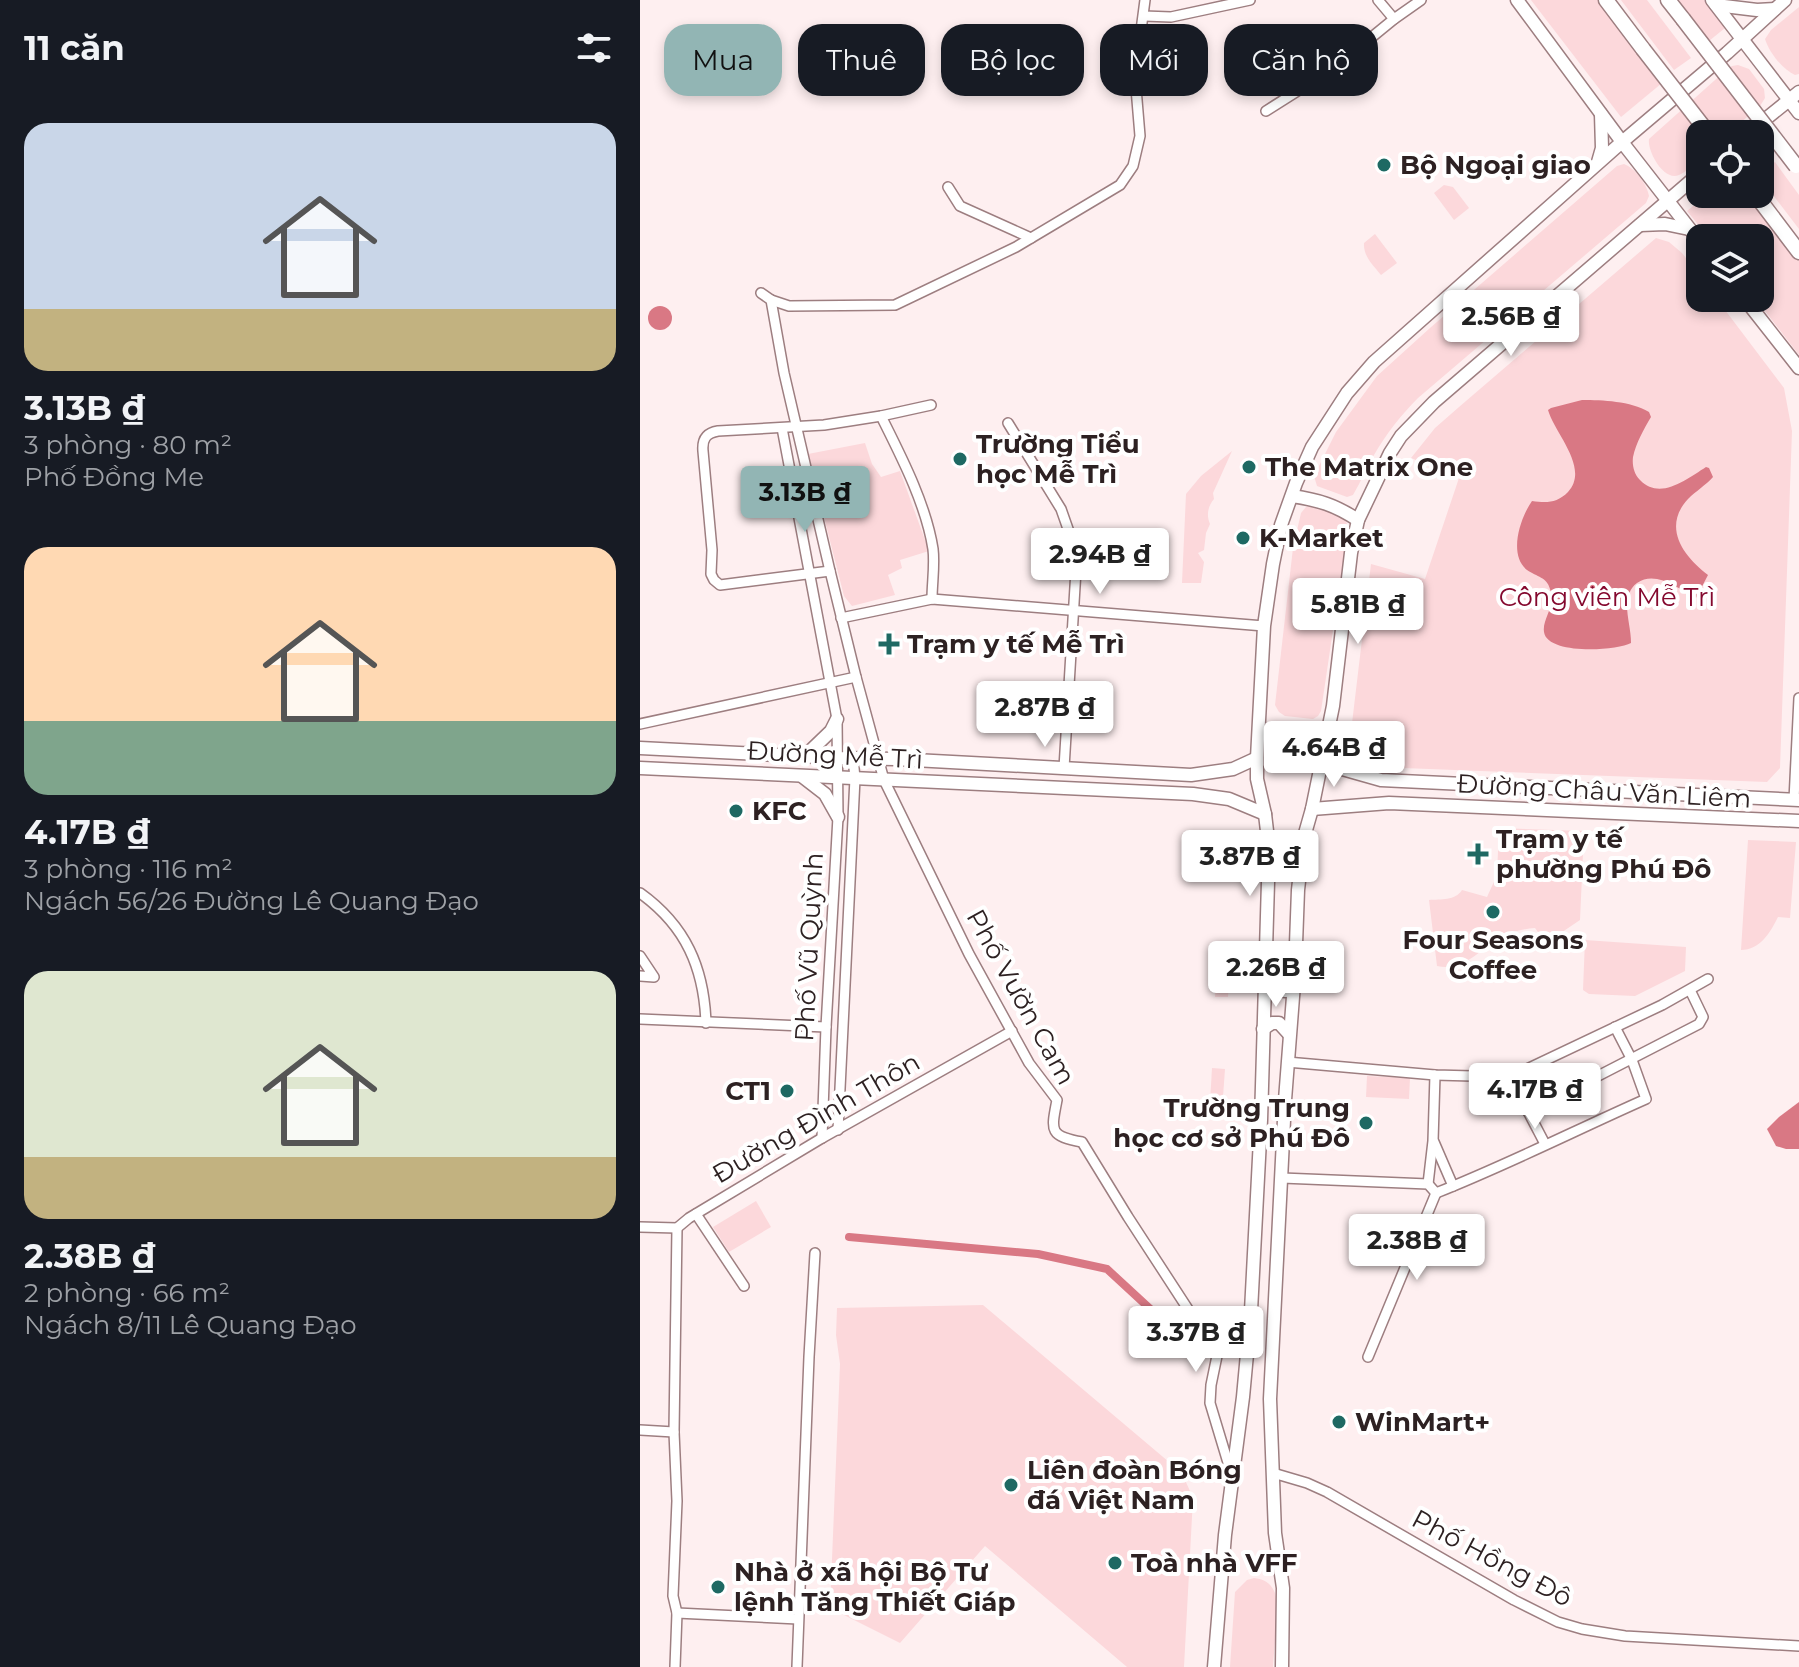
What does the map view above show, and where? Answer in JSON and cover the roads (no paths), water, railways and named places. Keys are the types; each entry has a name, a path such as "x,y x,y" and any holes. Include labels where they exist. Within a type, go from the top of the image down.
{"highway":[{"path":"1606,0 1698,120"},
{"path":"1668,0 1797,168"},
{"path":"1766,208 1799,252"}],"main road":[{"path":"1517,0 1686,225"},
{"path":"1714,3 1757,10 1780,4"},
{"path":"1714,3 1795,96 1799,113"},
{"path":"1214,1667 1224,1549 1248,1344 1261,1120 1269,848 1257,779 1257,758 1264,626 1281,525 1306,460 1347,393 1374,362 1780,4"},
{"path":"1765,120 1795,96"},
{"path":"1595,167 1602,148 1601,114"},
{"path":"1282,1667 1283,1588 1275,1533 1270,1399 1298,890 1304,837 1333,706 1351,553 1358,520 1390,453 1413,423 1471,368 1686,185"},
{"path":"1640,225 1665,224 1686,228"},
{"path":"1755,312 1798,366"},
{"path":"1292,496 1320,500 1358,520"},
{"path":"805,756 831,731 837,719"},
{"name":"Đường Mễ Trì","path":"640,748 1193,775 1233,769 1257,758"},
{"name":"Đường Châu Văn Liêm","path":"1321,763 1381,780 1796,800"},
{"name":"Đường Mễ Trì","path":"640,768 1193,794 1229,799 1265,814"},
{"path":"800,775 825,794 838,817"},
{"path":"1193,775 1193,794"},
{"path":"1381,780 1381,803"},
{"path":"1620,814 1621,792"},
{"name":"Đường Châu Văn Liêm","path":"1312,809 1381,803 1799,821"},
{"path":"1266,979 1272,990 1279,992 1286,991 1294,982"},
{"path":"1263,1029 1272,1023 1279,1023 1289,1034"}],"street":[{"path":"761,293 789,306 895,305 1016,247 1120,185 1133,166 1140,136 1135,76 1145,0"},
{"path":"1378,0 1394,19"},
{"path":"1266,111 1334,68 1421,0"},
{"path":"1144,16 1171,17 1246,1"},
{"path":"948,187 960,206 1031,238"},
{"name":"Phố Vườn Cam","path":"771,300 841,618 884,780 945,907 1029,1063 1057,1100 1053,1124 1056,1133 1061,1138 1082,1142 1218,1351"},
{"path":"1798,366 1799,380"},
{"path":"830,571 720,585 714,580 711,574 712,550 703,451 705,438 713,431 797,427 881,416 931,405"},
{"path":"881,416 920,502 933,550 932,599"},
{"path":"1008,423 1061,509 1074,546 1076,570 1064,768"},
{"name":"Phố Vũ Quỳnh","path":"782,428 837,719 838,817 822,1138"},
{"path":"841,618 932,599 1264,626"},
{"path":"643,724 856,677"},
{"path":"1796,800 1799,698"},
{"name":"Phố Vũ Quỳnh","path":"838,1130 855,778 853,758"},
{"path":"640,893 675,927 690,950 703,990 706,1023"},
{"path":"640,956 654,977 640,976"},
{"path":"1287,1062 1435,1075 1510,1077 1708,979"},
{"path":"1528,1112 1699,1024 1703,1017 1690,990"},
{"path":"640,1019 826,1027"},
{"path":"1368,1357 1436,1193 1646,1099 1632,1060 1615,1027"},
{"name":"Đường Đình Thôn","path":"677,1228 822,1138 1012,1031"},
{"path":"1428,1184 1435,1075"},
{"path":"1510,1077 1545,1144"},
{"path":"1433,1141 1453,1186"},
{"path":"1282,1178 1428,1184 1436,1193"},
{"path":"696,1214 744,1286"},
{"path":"640,1227 677,1228 675,1667"},
{"path":"797,1667 815,1253"},
{"path":"1232,1478 1210,1403 1212,1378 1218,1351 1248,1344"},
{"path":"640,1430 674,1432"},
{"name":"Phố Hồng Đô","path":"1273,1473 1327,1492 1558,1622 1625,1636 1799,1646"},
{"path":"677,1613 798,1619"}],"waterway":[{"path":"849,1237 1038,1254 1107,1269 1172,1329"}],"place":[{"name":"Bộ Ngoại giao","path":"1384,165"},
{"name":"Trường Tiểu học Mễ Trì","path":"960,459"},
{"name":"The Matrix One","path":"1249,467"},
{"name":"K-Market","path":"1243,538"},
{"name":"Trạm y tế Mễ Trì","path":"889,644"},
{"name":"KFC","path":"736,811"},
{"name":"Trạm y tế phường Phú Đô","path":"1478,854"},
{"name":"Four Seasons Coffee","path":"1493,912"},
{"name":"CT1","path":"787,1091"},
{"name":"Trường Trung học cơ sở Phú Đô","path":"1366,1123"},
{"name":"WinMart+","path":"1339,1422"},
{"name":"Liên đoàn Bóng đá Việt Nam","path":"1011,1485"},
{"name":"Toà nhà VFF","path":"1115,1563"},
{"name":"Nhà ở xã hội Bộ Tư lệnh Tăng Thiết Giáp","path":"718,1587"}],"park label":[{"name":"Công viên Mễ Trì","path":"1607,597"}]}
